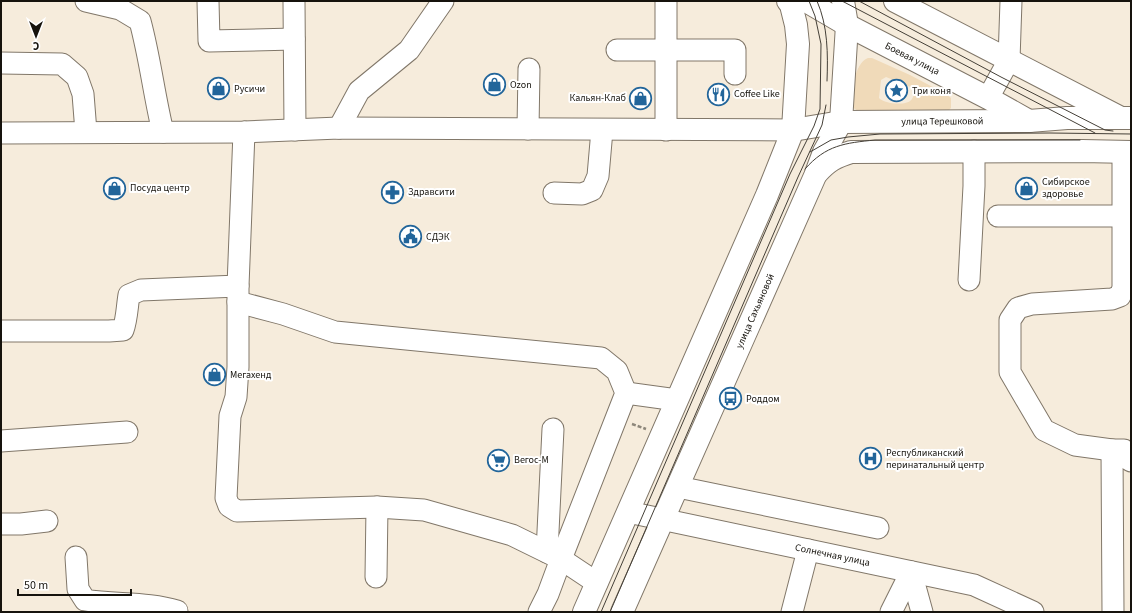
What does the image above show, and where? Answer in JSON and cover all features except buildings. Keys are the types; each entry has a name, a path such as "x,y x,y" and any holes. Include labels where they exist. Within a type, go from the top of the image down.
{"main road":[{"path":"584,612 767,195 792,130 798,44 796,25 791,4 788,1"},
{"name":"Боевая улица","path":"806,1 847,25 988,98 1050,133 1059,140 1082,151"},
{"name":"улица Сахьяновой","path":"622,612 815,176 824,152 841,122 847,25 843,1"},
{"path":"896,1 1009,60 1126,118"},
{"name":"улица Терешковой","path":"792,130 841,122 1029,121 1067,118 1126,118"},
{"path":"792,130 829,144"},
{"path":"815,176 828,162 851,152 1127,152"}],"street":[{"path":"86,1 120,9 140,21 148,50 156,102 163,132"},
{"path":"208,1 208,41 294,39"},
{"path":"294,1 295,130"},
{"path":"339,128 359,91 409,50 443,1"},
{"path":"666,1 666,130"},
{"path":"988,98 1009,60 1011,1"},
{"path":"617,50 735,50 735,74"},
{"path":"1,63 62,64 78,77 83,94 86,132"},
{"path":"528,129 529,68"},
{"path":"1,133 244,132 339,128 792,130"},
{"path":"554,193 582,194 592,190 598,176 602,130"},
{"path":"244,132 238,294 238,375 236,397 230,416 226,498 229,506 237,511 377,507 424,510 512,535 554,555 597,583"},
{"path":"969,280 974,151"},
{"path":"1127,152 1123,288 1120,296 1112,299 1032,304 1018,308 1010,320 1010,372 1044,430 1076,445 1122,450 1131,461"},
{"path":"998,216 1124,216"},
{"path":"1,331 123,330 126,321 129,295 141,290 238,294 283,314 335,332 601,358 616,371 626,393 554,555"},
{"path":"626,393 677,400"},
{"path":"539,612 548,594 554,555 553,429"},
{"path":"1,441 127,432"},
{"path":"1113,612 1122,450"},
{"path":"678,486 878,528"},
{"path":"376,577 377,507"},
{"name":"Солнечная улица","path":"628,512 974,585 1033,612"},
{"path":"1,524 21,524 47,521"},
{"path":"792,612 808,550"},
{"path":"76,557 78,589 85,600 165,607 177,612"},
{"path":"891,612 910,572"},
{"path":"910,572 922,612"}],"shaded area":[{"path":"868,58 872,58 910,75 946,94 951,98 951,108 948,111 861,113 852,107 852,95 854,80 859,66","holes":["886,77 913,88 914,94 911,100 905,103 890,103 879,98 881,80"]}],"tram line":[{"path":"601,612 790,174 814,126 820,109 821,44 815,16 809,1"},
{"path":"817,1 825,30 827,50 827,81"},
{"path":"842,1 1095,133"},
{"path":"859,1 1001,77 1105,130 1113,131"},
{"path":"610,612 798,177 822,125 826,105"},
{"path":"810,152 831,140 880,134 1131,134"},
{"path":"805,169 828,150 845,144 864,141 1080,140"}],"place":[{"name":"Ozon","path":"494,85"},
{"name":"Русичи","path":"218,89"},
{"name":"Три коня","path":"897,91"},
{"name":"Coffee Like","path":"719,94"},
{"name":"Кальян-Клаб","path":"641,98"},
{"name":"Посуда центр","path":"114,188"},
{"name":"Сибирское здоровье","path":"1027,188"},
{"name":"Здравсити","path":"393,192"},
{"name":"СДЭК","path":"410,237"},
{"name":"Мегахенд","path":"214,375"},
{"name":"Роддом","path":"731,399"},
{"name":"Республиканский перинатальный центр","path":"870,459"},
{"name":"Вегос-М","path":"499,460"}]}
